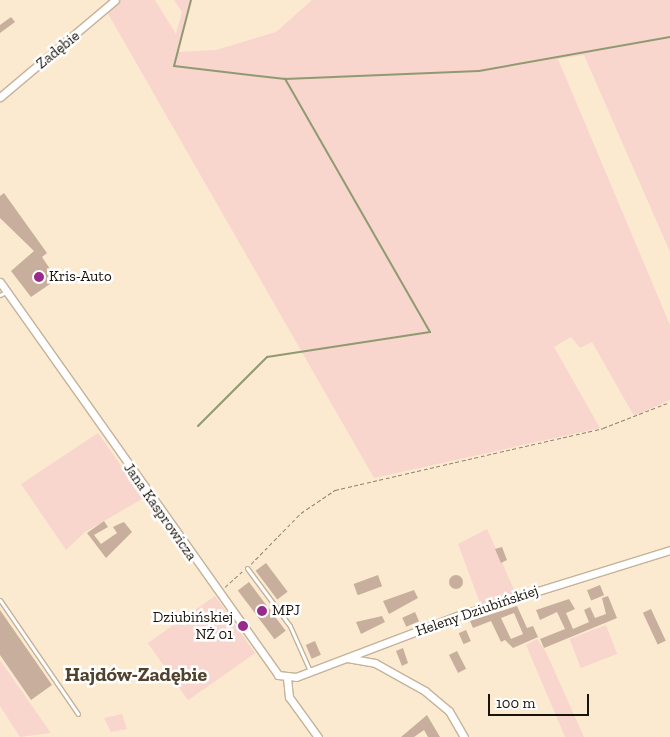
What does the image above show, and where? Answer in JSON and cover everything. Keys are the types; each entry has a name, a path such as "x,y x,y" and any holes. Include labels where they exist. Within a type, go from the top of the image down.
{"street":[{"name":"Zadębie","path":"0,97 115,0"},
{"name":"Jana Kasprowicza","path":"0,282 3,293 272,670 287,678"},
{"name":"Heleny Dziubińskiej","path":"287,678 310,672 379,644 670,550"},
{"path":"375,663 373,652 379,644"},
{"path":"346,658 375,663 436,699 464,737"},
{"path":"287,678 289,697 318,737"}],"lane":[{"path":"247,568 290,626 310,672"},
{"path":"0,600 78,714"}],"path":[{"path":"217,593 247,568 301,513 335,490 603,428 670,402"}],"shaded area":[{"path":"118,0 155,0 176,34 182,12 174,0 191,0 178,52 216,50 276,32 312,0 670,0 670,252 584,55 558,59 670,325 670,400 634,416 592,342 580,348 571,337 554,347 600,428 374,478 107,12"},
{"path":"98,433 144,498 85,532 66,550 21,484"},
{"path":"487,529 516,594 481,606 458,544"},
{"path":"215,596 255,653 188,700 148,643"},
{"path":"606,625 617,654 581,668 570,639"},
{"path":"537,639 546,652 584,737 565,737 526,645"},
{"path":"0,660 51,733 20,737 0,706"},
{"path":"122,714 127,729 111,732 104,718"}],"building":[{"path":"11,17 15,22 0,33 0,25"},
{"path":"4,193 47,253 42,257 52,272 50,284 31,297 11,271 34,251 0,218 0,196"},
{"path":"104,521 108,527 94,535 101,544 117,533 113,527 124,522 132,532 106,558 87,533"},
{"path":"502,547 507,560 501,563 495,549"},
{"path":"266,563 288,592 277,600 256,571"},
{"path":"378,575 382,586 358,595 354,584"},
{"path":"456,575 461,577 463,582 461,587 456,589 451,587 449,582 451,577"},
{"name":"MPJ","path":"249,582 286,631 275,639 238,590"},
{"path":"600,585 604,595 591,600 587,590"},
{"path":"414,590 418,598 389,614 383,601"},
{"path":"608,596 617,618 544,648 540,639 565,629 557,612 540,620 536,610 569,599 575,609 566,613 573,629 589,622 584,610 590,607 595,618 606,614 602,598"},
{"path":"517,606 527,628 533,626 538,637 513,648 505,640 501,642 491,621 473,628 470,621","holes":["514,613 523,634 511,639 501,618"]},
{"path":"651,609 666,641 658,645 643,613"},
{"path":"0,610 52,685 31,700 0,655"},
{"path":"415,612 419,621 406,627 402,618"},
{"path":"382,616 385,622 361,634 356,622"},
{"path":"466,630 471,641 464,644 459,633"},
{"path":"315,641 321,655 312,659 306,645"},
{"path":"403,648 408,663 402,666 396,651"},
{"path":"457,651 466,669 458,673 449,655"},
{"path":"427,715 440,737 428,737 424,730 414,737 401,737"}],"waterway":[{"path":"191,0 174,66 285,79"},
{"path":"198,426 267,357 430,332 285,79 479,71 670,37"}],"place":[{"name":"Kris-Auto","path":"39,277"},
{"name":"MPJ","path":"262,611"},
{"name":"Dziubińskiej NŻ 01","path":"243,626"}],"district":[{"name":"Hajdów-Zadębie","path":"136,674"}]}
